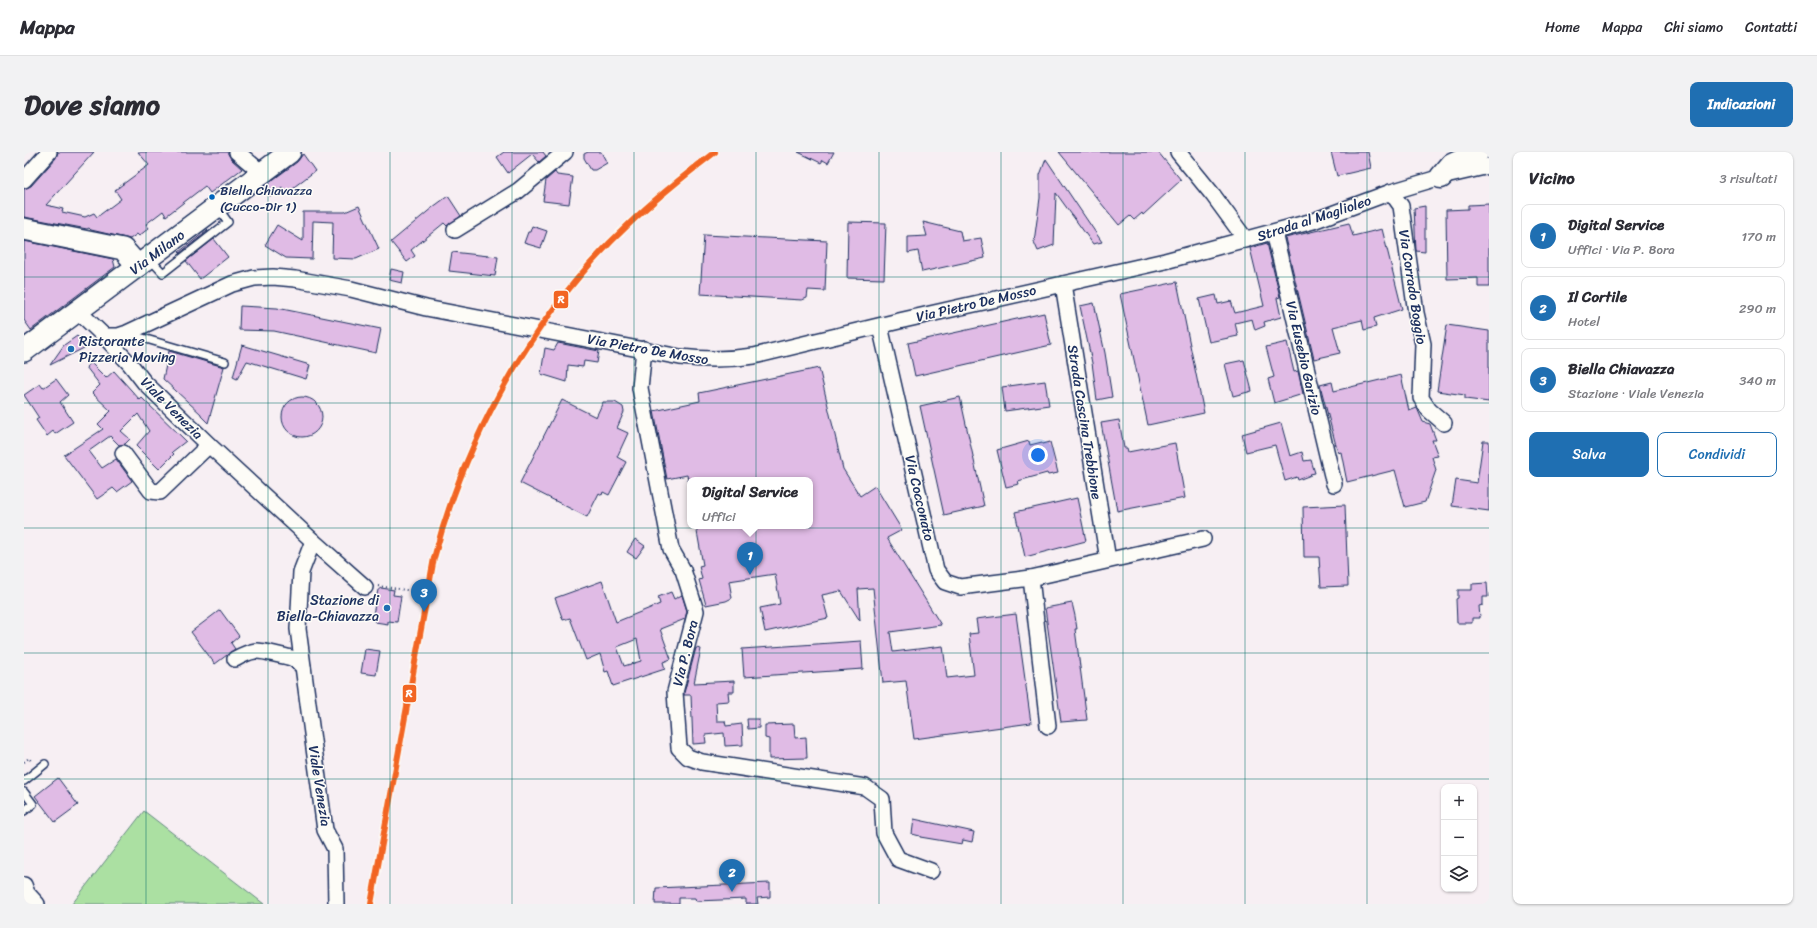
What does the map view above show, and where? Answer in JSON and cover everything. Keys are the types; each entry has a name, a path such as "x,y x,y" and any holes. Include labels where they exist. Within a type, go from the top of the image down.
{"highway":[{"path":"1441,177 1452,164 1478,152"}],"main road":[{"name":"Via Milano","path":"24,351 290,152"},
{"path":"24,229 123,249 144,262"}],"street":[{"path":"24,180 49,152"},
{"path":"238,152 262,173"},
{"path":"455,230 518,191 565,152"},
{"name":"Strada al Maglioleo","path":"1178,152 1213,195 1246,240 1313,221 1391,192 1441,177 1489,166"},
{"name":"Via Corrado Boggio","path":"1391,192 1401,206 1416,313 1423,344 1421,398 1430,410 1444,423"},
{"name":"Via Eusebio Garizio","path":"1274,232 1334,484"},
{"name":"Via Pietro De Mosso","path":"104,336 118,336 126,333 232,284 254,278 273,276 351,289 426,308 556,333 708,360 732,360 1165,261 1246,240"},
{"name":"Strada Cascina Trebbione","path":"1063,284 1108,560"},
{"path":"78,311 104,336"},
{"name":"Via Cocconato","path":"880,326 936,570 945,582 960,587 1031,578"},
{"name":"Viale Venezia","path":"104,336 144,382 209,445 365,587"},
{"name":"Via P. Bora","path":"644,349 640,388 671,549 684,570 696,611 675,692 679,748 688,757 702,762 866,787 882,799 884,833 898,859 932,871"},
{"name":"Viale Venezia","path":"123,453 151,491 160,492 209,445"},
{"path":"1048,726 1031,578 1203,539"},
{"name":"Viale Venezia","path":"313,541 301,572 298,629 325,830 336,848 336,904"},
{"path":"235,659 246,653 261,650 294,658 303,667"},
{"path":"24,885 27,893 37,904"}],"lane":[{"name":"Via Pietro De Mosso","path":"126,333 225,362"},
{"path":"24,781 45,764"},
{"path":"24,792 33,804 24,811"}],"path":[{"path":"365,587 383,585 413,591"}],"green space":[{"path":"144,811 264,904 72,904"}],"building":[{"path":"58,152 94,152 46,205 63,209 62,212 85,217 94,213 97,217 121,199 115,190 149,165 138,152 227,152 231,159 242,169 210,193 205,186 166,216 163,211 146,224 149,228 139,236 137,234 130,239 91,230 89,228 87,229 24,217 24,189 31,186 56,158"},
{"path":"504,152 543,152 546,156 539,162 532,154 508,173 497,157"},
{"path":"588,152 601,152 607,163 595,170 591,170 584,158 584,154"},
{"path":"798,152 834,152 828,163 823,160 821,163"},
{"path":"1059,152 1158,152 1181,180 1143,215 1142,213 1134,220 1130,216 1119,225"},
{"path":"1331,152 1368,152 1371,168 1337,176"},
{"path":"303,154 315,171 286,193 282,187 270,196 259,190 297,162"},
{"path":"1046,159 1102,242 1093,244 1056,193 1054,245 1038,251 1034,242 1040,198 1040,175"},
{"path":"555,172 557,175 573,177 569,204 543,201 546,180"},
{"path":"448,196 461,216 447,226 444,223 411,250 415,256 407,262 391,242"},
{"path":"1489,204 1489,287 1478,287 1478,278 1447,279 1446,210 1468,209 1468,205"},
{"path":"359,206 379,249 356,259 332,258 333,222 313,221 312,259 286,258 265,245 277,225 303,241 303,212 345,212"},
{"path":"1425,206 1425,252 1416,251 1414,208"},
{"path":"848,222 886,223 884,279 847,278"},
{"path":"923,222 960,231 962,241 981,238 985,258 922,272 918,251 908,253 908,237 927,236"},
{"path":"1349,223 1353,236 1382,229 1402,309 1374,318 1376,327 1364,330 1362,320 1333,327 1340,353 1314,359 1285,238"},
{"path":"532,226 547,231 541,248 524,243"},
{"path":"207,230 208,231 180,253 179,252"},
{"path":"704,235 827,241 825,291 808,290 807,298 802,300 700,294"},
{"path":"214,239 228,257 200,279 186,261"},
{"path":"24,241 113,259 115,267 31,330 24,320"},
{"path":"1267,243 1280,297 1277,298 1281,317 1264,322 1265,326 1255,330 1252,319 1235,323 1238,336 1209,342 1199,299 1216,295 1218,304 1231,301 1235,313 1264,306 1250,248"},
{"path":"452,252 498,257 495,276 449,271"},
{"path":"391,269 404,272 402,283 389,280"},
{"path":"1177,282 1204,413 1148,425 1120,294"},
{"path":"1094,303 1105,353 1112,397 1097,400 1092,363 1080,306"},
{"path":"240,306 277,308 381,329 376,353 274,331 239,330"},
{"path":"1044,313 1051,345 915,376 908,343"},
{"path":"1447,325 1489,331 1489,402 1465,399 1465,395 1437,391"},
{"name":"Ristorante Pizzeria Moving","path":"77,336 88,346 50,365 64,345"},
{"path":"1287,342 1294,372 1298,371 1303,394 1274,403 1268,379 1274,377 1266,347"},
{"path":"558,343 599,351 597,363 584,361 583,367 568,365 567,382 541,374 545,348 554,350"},
{"path":"242,345 310,365 306,379 247,361 237,379 233,377"},
{"path":"169,351 224,367 208,423 201,416 201,414 163,379"},
{"path":"1244,360 1252,391 1233,396 1225,364"},
{"path":"91,363 106,378 114,371 140,400 142,398 186,441 172,452 174,454 159,469 136,446 149,431 138,414 121,431 130,439 125,444 119,445 110,436 89,451 102,468 116,459 132,481 117,492 113,488 97,499 64,455 103,429 98,424 111,411 92,393 100,385 86,367"},
{"path":"819,368 843,469 860,496 875,486 902,530 887,538 941,625 890,632 893,652 943,646 947,678 974,675 969,634 978,633 976,619 1016,614 1031,723 914,739 906,681 883,683 873,588 858,589 860,621 841,591 822,595 828,618 765,632 760,608 780,604 775,574 729,581 732,598 726,601 706,605 699,580 702,579 699,566 703,565 697,529 813,529 813,477 687,477 687,475 667,479 654,411 700,401 699,393"},
{"path":"1401,375 1409,411 1417,408 1423,422 1430,424 1436,440 1432,440 1438,456 1432,457 1436,470 1425,502 1405,507 1395,470 1347,482 1341,452 1338,453 1320,385 1332,382 1334,391"},
{"path":"56,379 68,395 60,402 73,422 55,434 53,431 47,436 36,420 39,418 24,395 40,384 43,388"},
{"path":"1045,381 1049,405 1005,411 1002,387"},
{"path":"298,397 306,397 313,400 319,406 322,417 319,428 313,434 306,437 298,437 291,434 285,428 282,421 282,413 285,406 291,400"},
{"path":"960,397 984,506 944,515 920,406"},
{"path":"562,400 596,417 603,402 615,402 623,407 624,412 617,428 628,433 617,457 626,462 609,495 603,492 602,495 599,493 587,517 520,483"},
{"path":"1119,420 1124,448 1127,448 1128,452 1175,443 1185,498 1117,511 1101,423"},
{"path":"1281,423 1290,456 1302,452 1304,461 1311,460 1315,473 1298,480 1297,477 1285,481 1275,445 1246,452 1242,434"},
{"path":"1029,441 1030,445 1050,442 1058,473 1048,475 1047,473 1018,481 1019,484 1006,487 997,450"},
{"path":"1483,441 1489,441 1489,511 1452,506 1456,480 1477,483"},
{"path":"1077,498 1086,541 1025,557 1015,512"},
{"path":"1345,505 1348,586 1321,587 1319,557 1304,557 1303,507"},
{"path":"635,539 645,546 636,558 627,552"},
{"path":"602,581 616,622 660,604 658,597 671,592 674,599 682,595 687,611 685,619 660,629 671,659 663,662 665,669 613,686 608,671 605,672 600,654 586,660 570,618 563,620 555,598","holes":["637,639 641,661 624,666 617,647"]},
{"path":"1487,583 1488,597 1483,597 1483,605 1479,606 1480,618 1472,618 1472,623 1457,623 1456,599 1458,598 1458,590 1472,590 1472,584"},
{"name":"Stazione di Biella-Chiavazza","path":"381,588 394,590 393,595 401,596 397,622 388,621 388,624 375,622 372,619 378,590"},
{"path":"1072,603 1077,629 1075,629 1087,720 1061,722 1045,608"},
{"path":"220,610 239,636 231,643 235,649 215,664 191,632"},
{"path":"861,641 863,669 744,677 742,649"},
{"path":"696,648 701,649 694,683 734,681 734,692 728,692 729,701 716,702 717,721 725,721 726,726 742,724 743,745 725,746 724,733 705,735 706,743 693,744 691,695 684,695 684,693"},
{"path":"365,649 380,651 376,675 361,673"},
{"path":"747,719 759,719 759,728 748,729"},
{"path":"794,724 795,738 806,737 807,758 769,759 769,739 765,738 765,725"},
{"path":"58,778 78,805 55,822 35,796"},
{"path":"914,819 974,832 972,842 963,840 962,844 920,837 912,834"},
{"path":"770,883 770,897 757,898 758,904 746,904 746,899 696,901 695,898 679,898 679,904 655,904 656,888"}],"transit line":[{"name":"R","path":"371,904 434,558 448,512 465,466 485,421 535,336 564,296 595,259 650,205 715,152"}],"place":[{"name":"Biella Chiavazza (Cucco-Dir 1)","path":"212,197"},
{"name":"Ristorante Pizzeria Moving","path":"71,349"},
{"name":"Digital Service","path":"750,575"},
{"name":"Stazione di Biella-Chiavazza","path":"387,608"},
{"name":"Biella Chiavazza","path":"424,612"},
{"name":"Il Cortile","path":"732,892"}]}
